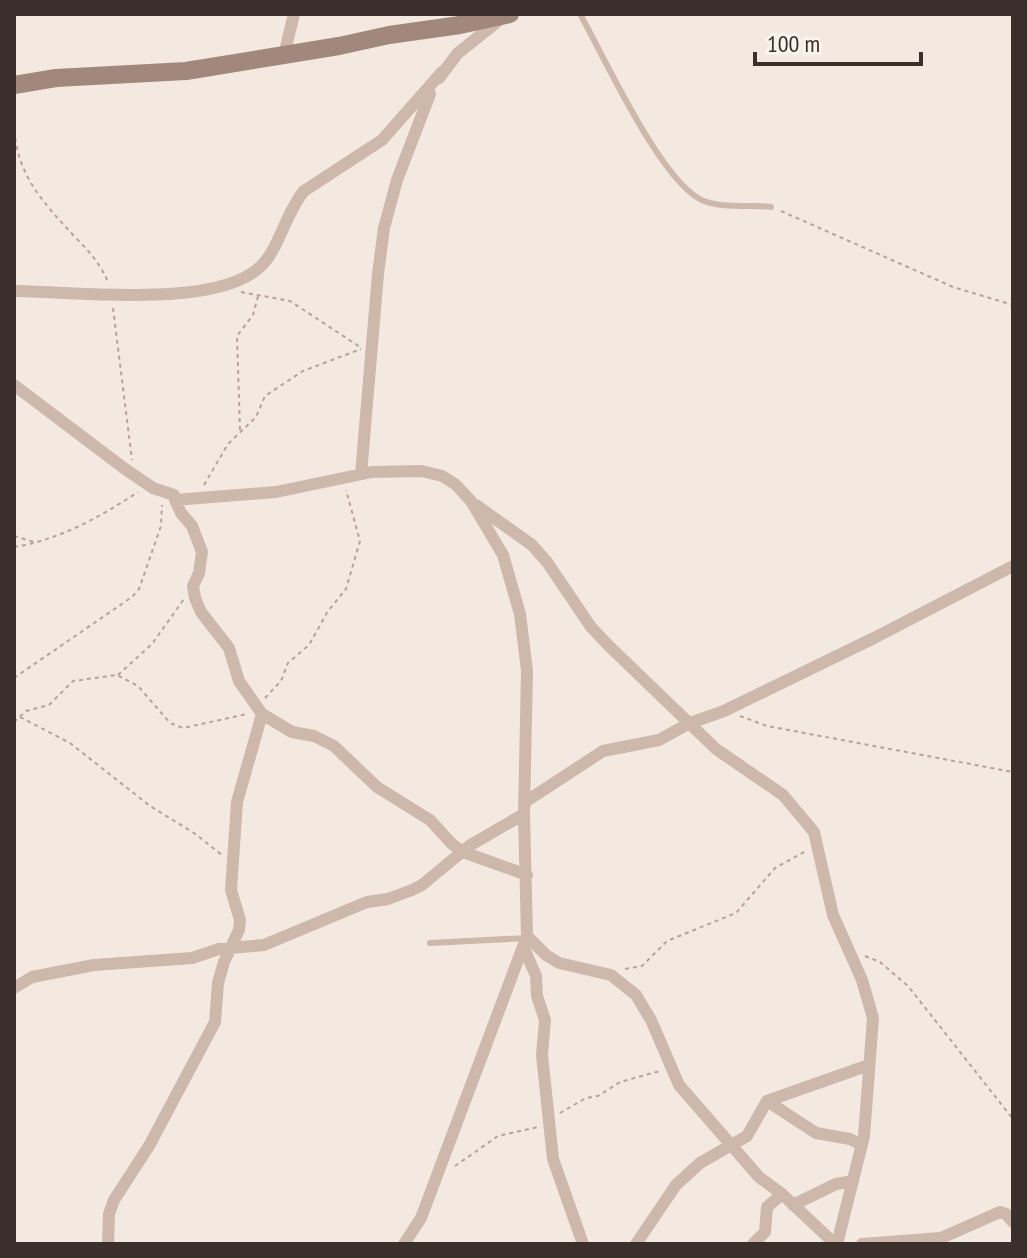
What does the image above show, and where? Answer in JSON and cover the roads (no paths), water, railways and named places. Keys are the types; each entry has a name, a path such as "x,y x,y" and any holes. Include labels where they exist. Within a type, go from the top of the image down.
{"street":[{"path":"284,55 294,14"},
{"path":"14,85 56,78 186,71 510,14"},
{"path":"14,291 110,297 224,286 261,266 296,200 304,191 382,140 458,53 485,29 510,14"},
{"path":"361,474 384,228 417,125 442,72"},
{"path":"14,385 143,481 174,495 181,513 192,526 202,552 199,573 193,586 201,612 229,648 239,681 261,712 292,732 314,736 334,746 377,787 430,820 463,852 527,875"},
{"path":"175,500 276,492 361,474 422,471 442,476 532,545 591,627 736,765 783,795 814,832 833,915 862,980 873,1018 862,1145 836,1244 759,1177 679,1085 651,1020 636,995 611,975 559,963 526,941"},
{"path":"471,501 503,555 520,614 527,671 526,941 545,1020 542,1055 553,1159 583,1244"},
{"path":"14,988 32,977 94,965 192,958 208,952 264,945 367,902 388,899 412,890 603,751 659,740 690,723 724,711 1013,566"},
{"path":"108,1244 109,1214 114,1200 149,1146 215,1022 218,983 240,920 231,890 237,802 261,712"},
{"path":"404,1244 421,1218 526,941"},
{"path":"636,1244 676,1185 700,1163 732,1147 752,1130 767,1101 869,1065"},
{"path":"767,1101 816,1133 850,1139 862,1145"},
{"path":"793,1205 836,1184 853,1181"},
{"path":"753,1244 765,1232 769,1202 782,1194"},
{"path":"862,1244 941,1238 1000,1212 1013,1222"}],"lane":[{"path":"580,14 661,162 686,188 704,201 771,207"},
{"path":"430,943 526,941"}]}
